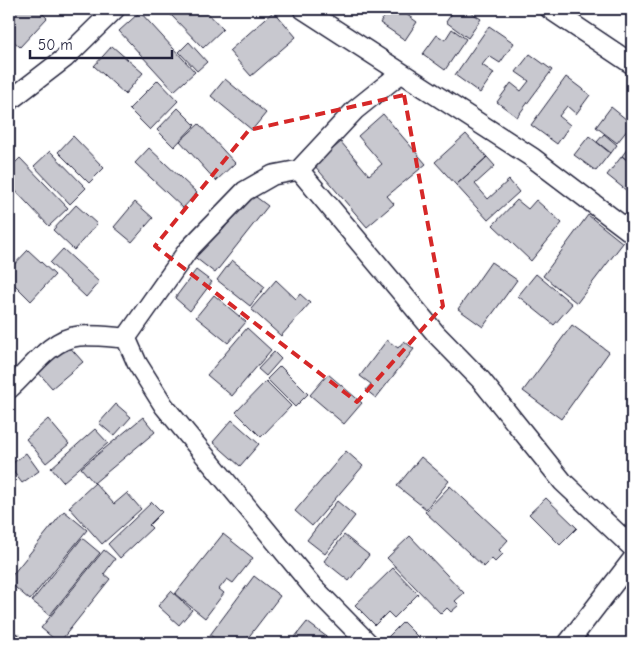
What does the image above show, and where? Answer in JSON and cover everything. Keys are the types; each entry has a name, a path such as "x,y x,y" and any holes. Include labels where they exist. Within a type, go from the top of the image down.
{"street":[{"path":"9,101 65,58 115,9"},
{"path":"304,9 533,158 632,233"},
{"path":"552,9 632,64"},
{"path":"126,338 188,250 245,191 273,175 299,170 355,110 402,73"},
{"path":"299,170 437,335 481,380 563,482 632,547"},
{"path":"9,389 27,373 39,358 62,341 79,336 126,338"},
{"path":"126,338 137,363 164,406 313,587 368,643"},
{"path":"568,643 632,560"}],"highlighted area":[{"path":"404,95 443,306 357,402 155,246 249,130"}],"building":[{"path":"9,9 38,9 47,18 20,47 9,37"},
{"path":"177,9 204,9 223,29 203,48 171,15"},
{"path":"357,9 375,9 369,17"},
{"path":"389,9 399,9 417,22 405,40 380,23"},
{"path":"455,9 466,9 481,19 468,38 446,22"},
{"path":"274,11 296,37 251,76 229,51"},
{"path":"140,12 195,72 174,91 119,31"},
{"path":"489,26 514,43 500,63 489,56 482,65 494,73 480,93 455,75"},
{"path":"452,29 466,39 445,70 423,54 437,35 445,40"},
{"path":"189,42 207,62 197,71 179,52"},
{"path":"112,46 143,73 125,94 94,66"},
{"path":"530,54 552,70 517,117 497,102 511,83 521,91 529,81 516,72"},
{"path":"566,77 590,95 576,114 567,106 559,116 570,125 557,144 531,125"},
{"path":"225,79 266,113 252,130 211,96"},
{"path":"158,80 178,101 150,130 129,109"},
{"path":"611,107 632,124 617,143 596,127"},
{"path":"178,108 195,125 174,147 157,130"},
{"path":"383,114 426,164 387,196 394,204 367,227 314,165 341,142 369,175 382,164 358,136"},
{"path":"199,124 235,163 216,181 180,141"},
{"path":"466,134 487,157 456,185 435,162"},
{"path":"604,134 617,145 611,153 597,142"},
{"path":"73,136 104,168 89,183 58,152"},
{"path":"589,136 610,153 596,171 574,155"},
{"path":"149,148 197,193 183,208 135,163"},
{"path":"628,148 632,151 632,164 622,156"},
{"path":"50,151 86,188 70,204 34,166"},
{"path":"622,156 632,164 632,195 607,175"},
{"path":"487,157 495,166 475,184 488,199 509,180 519,192 488,220 456,185"},
{"path":"20,158 68,208 49,226 9,184 9,169"},
{"path":"252,194 268,206 215,273 192,255 215,226 222,231"},
{"path":"517,200 528,209 536,200 562,223 531,261 493,225"},
{"path":"135,202 153,218 132,242 114,227"},
{"path":"76,205 97,224 74,250 53,230"},
{"path":"588,215 623,243 577,303 543,276"},
{"path":"63,249 99,282 86,297 50,263"},
{"path":"28,250 55,275 31,301 9,279 9,270"},
{"path":"232,260 265,287 250,306 217,280"},
{"path":"491,262 517,280 483,327 458,309"},
{"path":"196,270 212,282 190,311 175,298"},
{"path":"536,274 572,304 554,325 518,296"},
{"path":"276,280 296,299 300,294 310,303 281,336 251,309"},
{"path":"214,295 246,322 228,343 196,317"},
{"path":"572,325 609,352 561,419 523,391"},
{"path":"247,328 271,350 232,396 207,375"},
{"path":"387,340 398,348 404,341 414,349 376,398 366,390 371,384 360,376"},
{"path":"67,344 83,362 52,388 36,370"},
{"path":"274,352 281,359 266,376 258,369"},
{"path":"280,366 308,394 295,407 267,379"},
{"path":"328,374 362,403 344,424 310,395"},
{"path":"266,381 291,406 261,437 236,412"},
{"path":"116,404 131,417 114,436 99,423"},
{"path":"143,417 155,432 94,483 81,468"},
{"path":"48,419 69,444 46,463 26,439"},
{"path":"232,420 259,444 240,466 213,442"},
{"path":"95,429 108,443 63,482 51,468"},
{"path":"346,451 363,466 312,526 295,511"},
{"path":"26,453 39,471 22,483 9,466"},
{"path":"421,457 449,481 426,509 397,486"},
{"path":"95,483 114,504 127,493 141,509 102,544 69,507"},
{"path":"450,486 508,540 499,550 503,554 495,562 492,559 484,567 425,512"},
{"path":"546,498 577,528 560,545 529,514"},
{"path":"337,501 355,516 325,554 307,540"},
{"path":"152,502 162,512 149,525 152,528 120,558 108,544"},
{"path":"64,511 87,530 30,600 9,582 9,579"},
{"path":"223,534 253,558 233,583 227,579 219,589 224,593 205,618 175,594"},
{"path":"344,535 369,555 349,581 324,561"},
{"path":"410,536 464,593 455,601 459,605 451,612 447,608 441,614 387,558"},
{"path":"82,538 100,553 50,615 32,601"},
{"path":"104,550 115,559 104,574 110,579 59,643 41,628"},
{"path":"393,568 418,594 394,618 388,612 375,625 355,605"},
{"path":"254,576 280,596 244,643 221,643 210,635"},
{"path":"171,591 192,610 179,625 158,606"},
{"path":"307,622 327,637 322,643 290,643"},
{"path":"403,622 424,643 387,643 384,641"}]}
